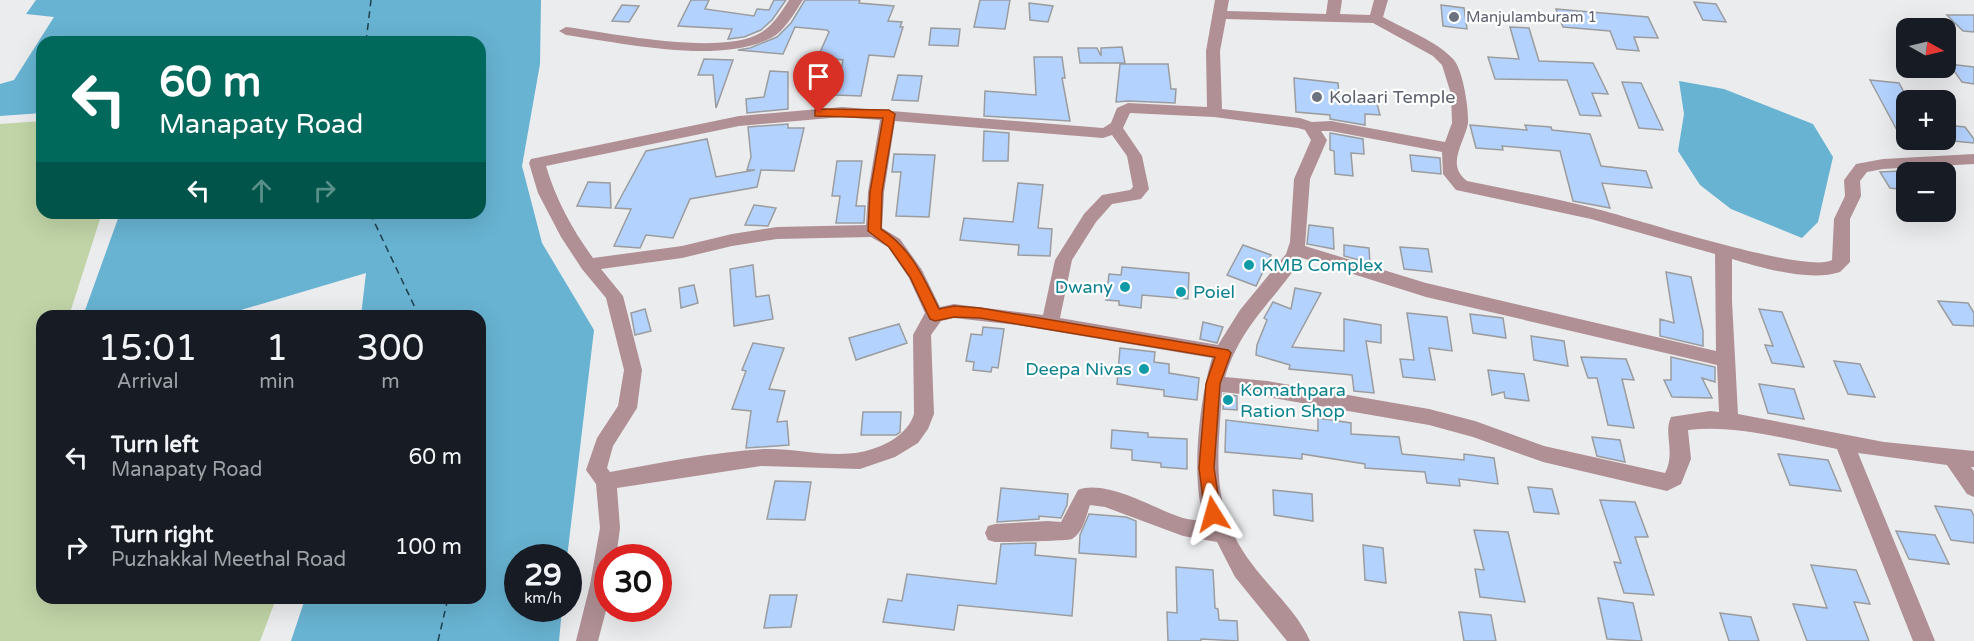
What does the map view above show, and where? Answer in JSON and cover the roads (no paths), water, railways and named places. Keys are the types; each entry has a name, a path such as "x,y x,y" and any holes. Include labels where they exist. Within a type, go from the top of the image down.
{"street":[{"path":"566,31 680,46 736,46 767,35 782,21 796,0"},
{"path":"1332,19 1335,0"},
{"path":"1376,19 1381,0"},
{"path":"1216,112 1214,51 1221,8 1332,19 1376,19 1438,53 1449,64 1458,94 1460,123 1450,148 1449,171 1452,179 1462,186 1591,213 1761,261 1817,268 1834,268 1841,262 1842,219 1853,196 1852,180 1862,168 1883,164 1974,159"},
{"path":"587,641 602,585 610,528 606,480 596,470 604,444 627,408 633,370 614,296 588,265 569,237 546,193 537,163 739,122 842,112 1103,133 1116,130 1120,125 1122,111 1128,108 1216,112 1291,121 1311,127 1331,126 1450,148"},
{"path":"874,231 876,192 889,114"},
{"path":"1299,641 1288,623 1243,570 1213,514 1207,468 1213,384 1224,353 1246,315 1297,250 1302,179 1319,140 1311,127"},
{"path":"1050,324 1064,260 1090,218 1100,204 1108,199 1135,195 1141,189 1137,166 1122,135 1116,130"},
{"path":"588,265 682,252 732,240 777,233 874,231 894,243 916,275 935,315"},
{"path":"1297,250 1426,290 1725,360"},
{"path":"1724,252 1725,360 1729,421"},
{"path":"606,480 763,457 833,461 870,459 881,452 902,446 922,425 922,335 928,322 935,315 954,311 980,313 1224,353"},
{"path":"1213,384 1268,389 1429,417 1475,429 1543,454 1666,482 1674,478 1681,459 1678,423 1710,419 1917,455 1964,459 1974,489"},
{"path":"1844,443 1924,641"},
{"path":"995,533 1048,530 1065,532 1073,525 1078,505 1085,496 1106,498 1183,527 1224,534"}],"water":[{"path":"36,0 541,0 540,64 522,166 542,243 594,330 569,544 504,544 504,622 561,622 559,641 291,641 303,604 486,604 486,310 362,310 366,273 241,310 85,310 118,219 486,219 486,36 42,36 54,17 26,14"},
{"path":"36,45 36,113 0,116 0,84 14,80"},
{"path":"1679,81 1724,89 1813,124 1833,157 1818,222 1802,238 1731,209 1700,185 1678,151 1684,114"}],"place":[{"name":"Manjulamburam 1","path":"1454,17"},
{"name":"Kolaari Temple","path":"1317,97"},
{"name":"KMB Complex","path":"1249,265"},
{"name":"Dwany","path":"1125,287"},
{"name":"Poiel","path":"1181,292"},
{"name":"Deepa Nivas","path":"1144,369"},
{"name":"Komathpara Ration Shop","path":"1228,400"}]}
